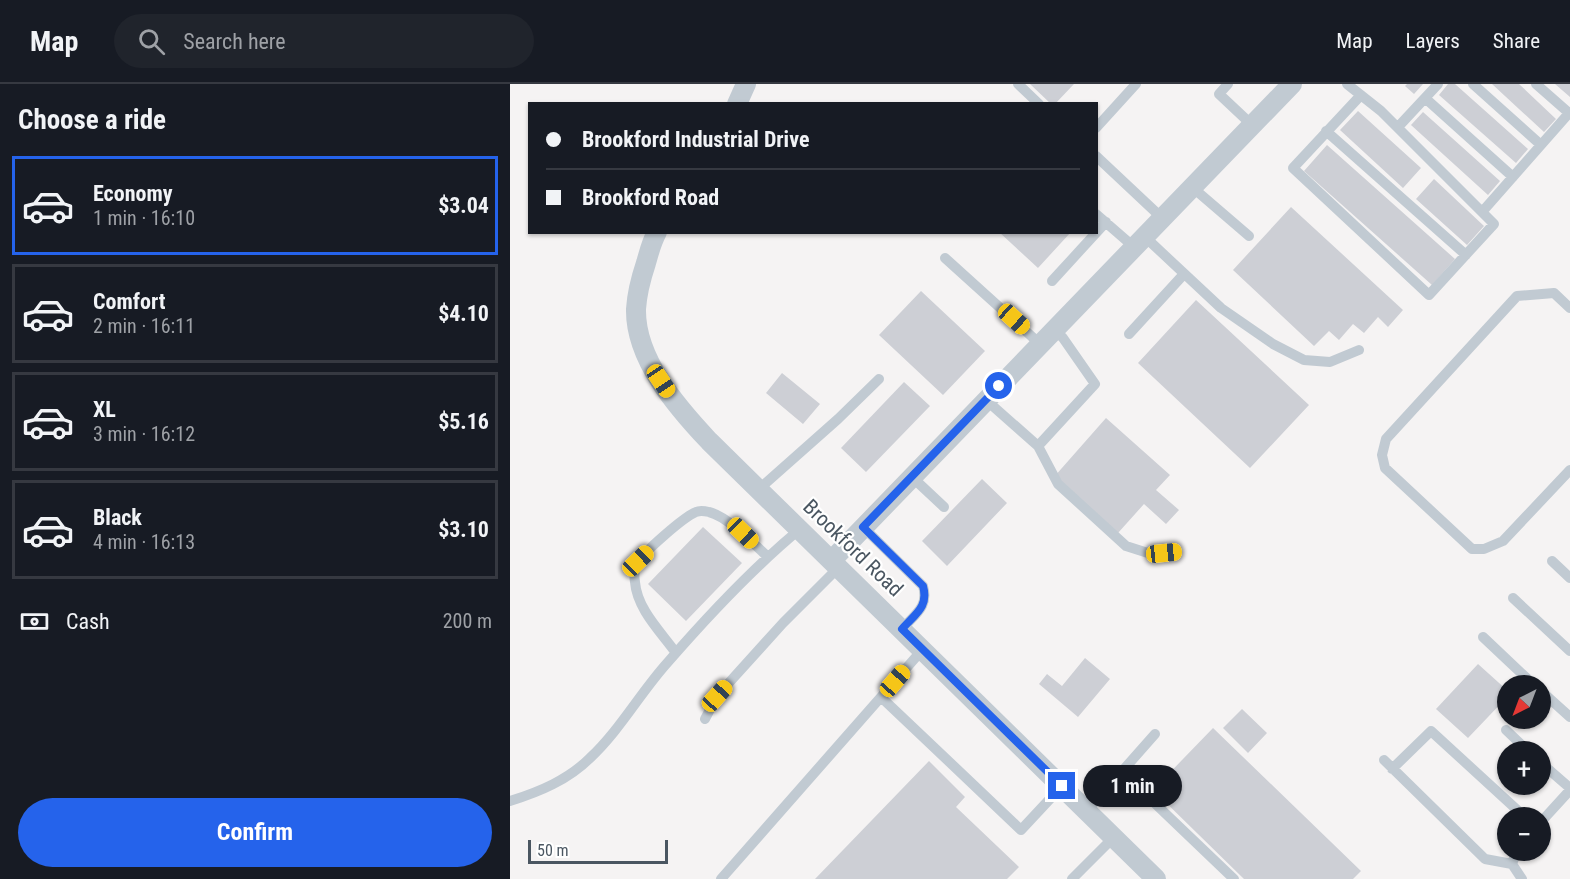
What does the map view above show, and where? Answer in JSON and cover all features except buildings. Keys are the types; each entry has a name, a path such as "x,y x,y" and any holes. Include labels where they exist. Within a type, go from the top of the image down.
{"street":[{"path":"737,102 746,84"},
{"path":"836,563 863,527 1292,84"},
{"name":"Brookford Road","path":"656,234 639,284 636,309 638,326 646,351 661,381 680,410 1156,879"}],"lane":[{"path":"1018,84 1037,102"},
{"path":"1098,126 1136,84"},
{"path":"1228,84 1219,94 1252,125"},
{"path":"1347,84 1361,95 1381,111 1398,127 1494,224 1429,295 1293,168 1361,95"},
{"path":"1398,127 1438,84"},
{"path":"1473,84 1541,145"},
{"path":"1482,212 1569,112 1536,84"},
{"path":"1425,98 1513,177"},
{"path":"1326,131 1466,255"},
{"path":"1098,158 1162,218"},
{"path":"1192,186 1249,236"},
{"path":"1098,216 1184,274 1221,308 1273,344 1305,360 1330,362 1359,350"},
{"path":"1098,231 1106,222"},
{"path":"1052,281 1095,234"},
{"path":"945,258 1040,344"},
{"path":"1129,334 1184,274"},
{"path":"1570,308 1554,293 1517,296 1386,439 1382,455 1385,468 1472,549 1484,549 1503,541 1570,470"},
{"path":"1038,446 1095,384 1064,338 1054,329"},
{"path":"759,489 879,379"},
{"path":"986,400 1038,446 1058,484 1126,546 1151,555 1177,552"},
{"path":"912,477 944,507"},
{"path":"676,653 649,617 638,597 635,571 638,561 680,522 698,511 712,513 743,533 768,556"},
{"path":"863,527 923,586 926,596 925,603 902,629"},
{"path":"510,801 545,789 568,776 589,759 676,653 768,556 800,529"},
{"path":"1552,561 1570,578"},
{"path":"705,719 717,696 836,563"},
{"path":"1513,598 1570,651"},
{"path":"1483,638 1523,675"},
{"path":"721,879 923,649"},
{"path":"881,697 1021,830 1062,786"},
{"path":"1551,700 1570,717"},
{"path":"1506,730 1518,741"},
{"path":"1392,769 1431,731 1514,807"},
{"path":"1087,811 1155,734"},
{"path":"1384,760 1485,859 1512,864 1522,879"},
{"path":"1122,772 1234,879"},
{"path":"1551,772 1570,789 1551,811"},
{"path":"1072,879 1114,837"}],"route":[{"path":"999,386 863,527 923,586 926,596 925,603 902,629 1062,786"}]}
